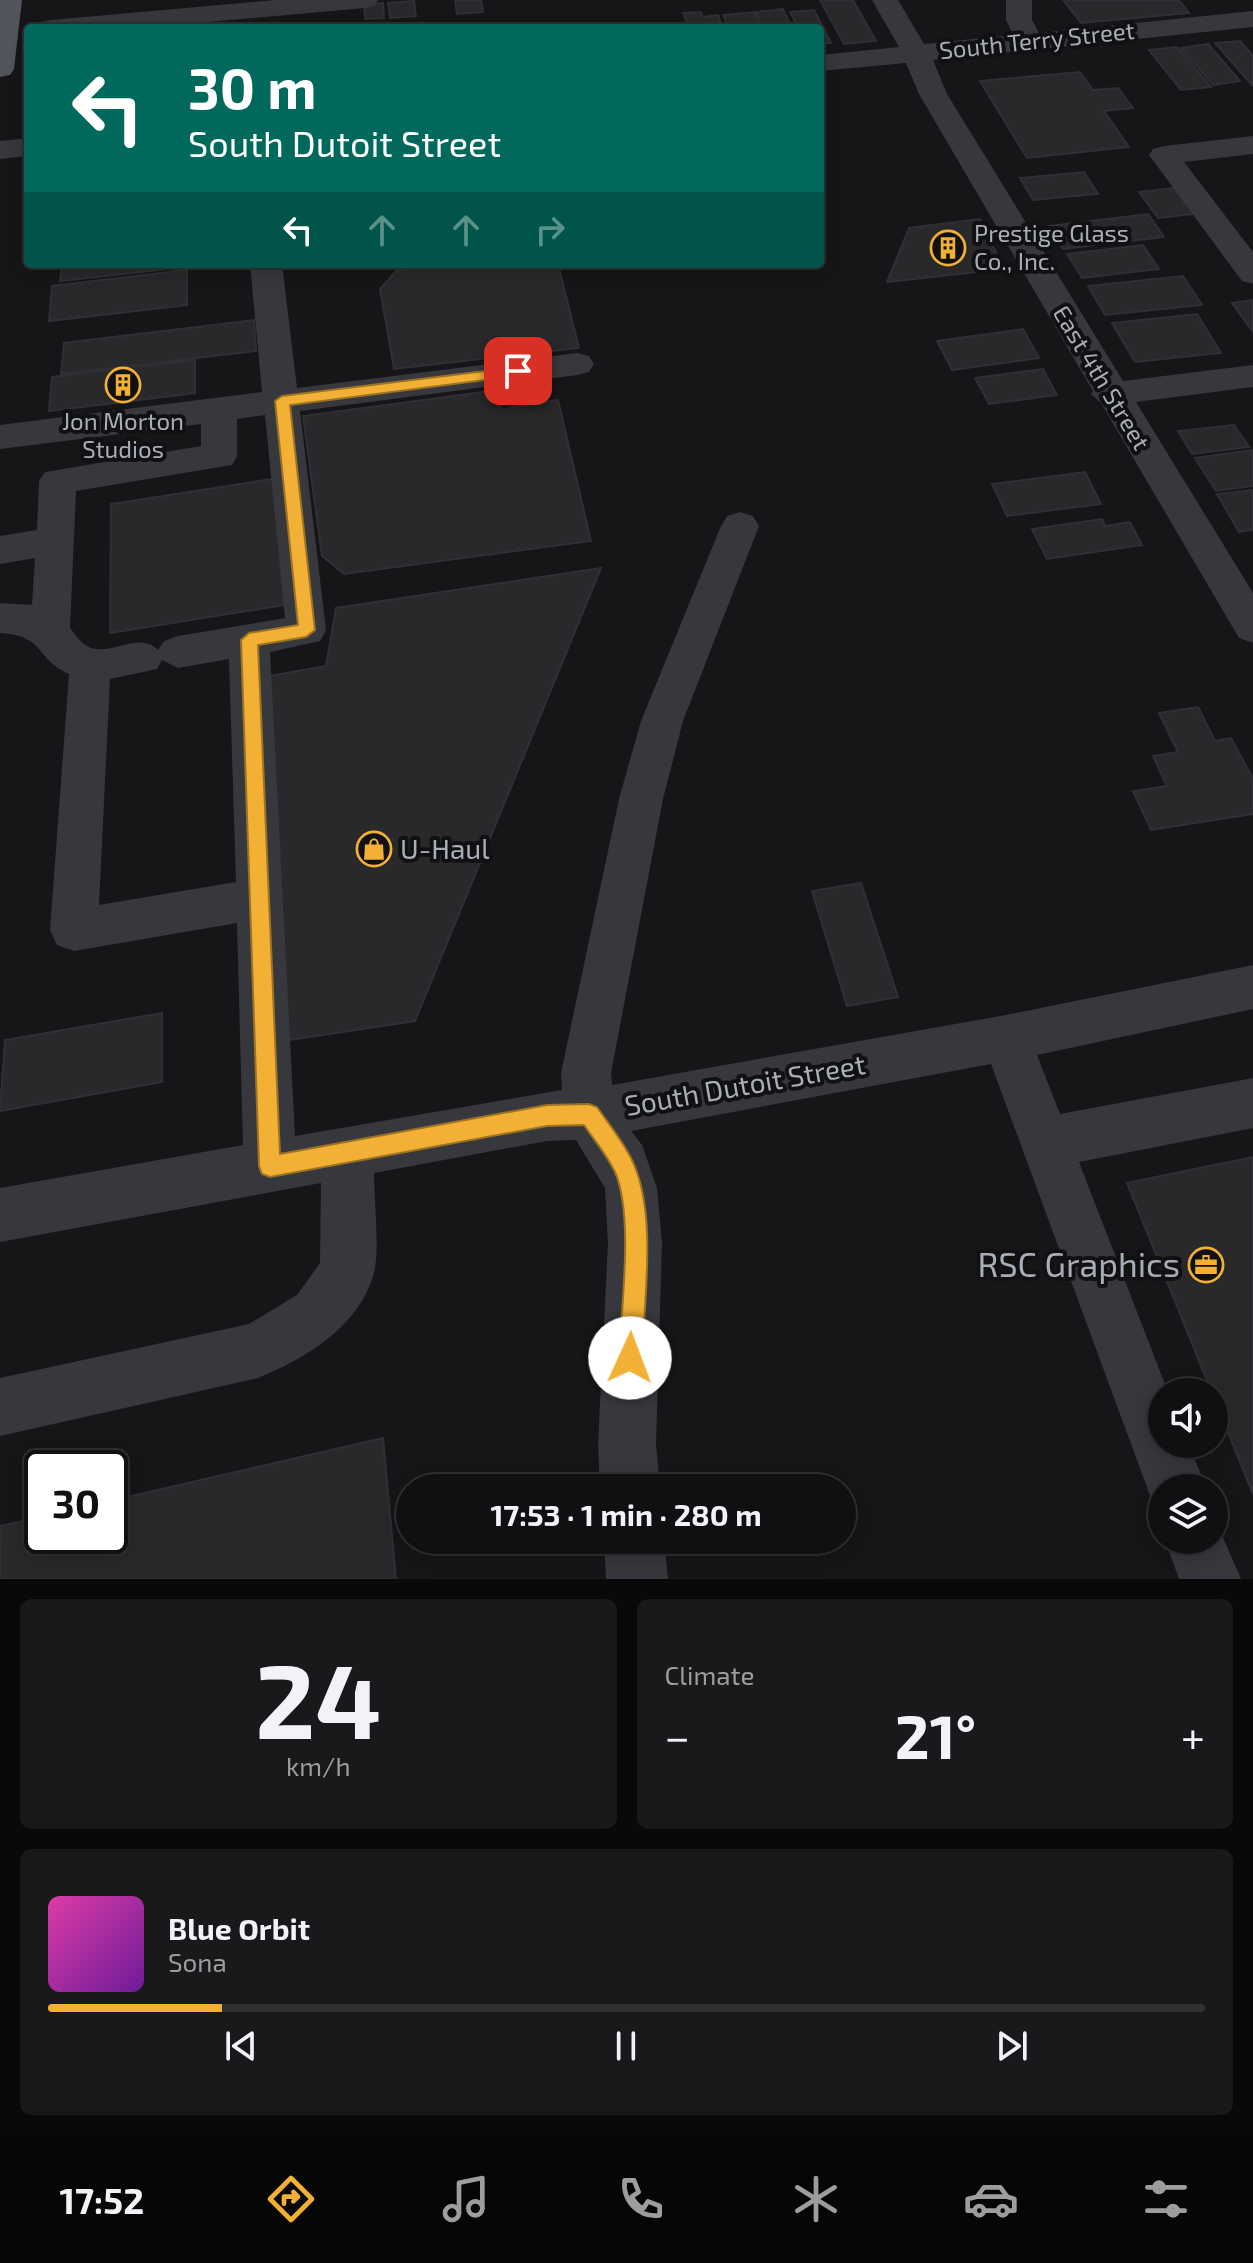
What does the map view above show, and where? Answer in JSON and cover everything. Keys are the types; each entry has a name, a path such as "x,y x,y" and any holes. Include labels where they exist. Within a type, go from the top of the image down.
{"main road":[{"path":"7,45 9,0"}],"street":[{"path":"106,0 105,4 143,0"},
{"path":"102,24 365,0"},
{"name":"East 4th Street","path":"885,0 916,53 933,94 1109,394 1247,605"},
{"path":"1019,0 1019,20 1031,43"},
{"name":"South Terry Street","path":"824,63 1253,19"},
{"path":"1253,145 1164,155 1253,274"},
{"path":"0,150 24,147"},
{"path":"0,618 30,620 50,632 70,657 90,666 306,630 266,268"},
{"path":"0,437 577,364"},
{"path":"1109,394 1253,376"},
{"path":"50,632 58,481 219,456 219,409"},
{"path":"629,1474 627,1445 635,1243 631,1188 623,1164 589,1114 586,1073 641,799 662,721 740,526"},
{"path":"0,550 56,541"},
{"path":"249,640 270,1166"},
{"path":"90,666 74,930 259,899"},
{"name":"South Dutoit Street","path":"0,1215 547,1116 589,1114 1006,1038 1253,987"},
{"path":"1006,1038 1171,1474"},
{"path":"1045,1143 1253,1103"},
{"path":"0,1407 258,1350 317,1315 347,1271 348,1152"},
{"path":"635,1554 637,1579"},
{"path":"1200,1554 1210,1579"}],"building":[{"path":"455,0 481,0 483,12 457,14"},
{"path":"820,0 853,0 876,41 844,44"},
{"path":"1063,0 1179,0 1189,13 1081,23"},
{"path":"414,1 416,16 390,18 388,3"},
{"path":"383,3 384,18 365,19 364,5"},
{"path":"783,9 790,24 762,24 756,12"},
{"path":"814,10 821,24 796,24 790,12"},
{"path":"701,12 703,17 718,15 721,24 687,24 683,13"},
{"path":"754,12 759,24 727,24 723,15"},
{"path":"824,29 831,43 824,44"},
{"path":"1240,41 1253,56 1253,86 1215,43"},
{"path":"1208,44 1240,81 1213,85 1181,48"},
{"path":"1177,47 1211,87 1181,90 1149,50"},
{"path":"1080,72 1093,90 1118,88 1133,108 1104,111 1129,147 1027,158 980,81"},
{"path":"1084,172 1098,194 1033,200 1020,178"},
{"path":"1174,188 1194,214 1158,218 1139,192"},
{"path":"1148,214 1164,237 1063,249 1049,226"},
{"name":"Prestige Glass Co., Inc.","path":"980,219 1004,269 887,282 909,228"},
{"path":"1143,245 1159,269 1082,278 1067,254"},
{"path":"62,268 167,268 167,269 60,281"},
{"path":"422,268 559,268 579,348 394,369 380,289 396,271"},
{"path":"187,270 187,305 49,321 52,286"},
{"path":"1183,276 1202,305 1105,315 1088,286"},
{"path":"1253,300 1253,332 1232,303"},
{"path":"1197,314 1221,353 1135,362 1112,323"},
{"path":"254,320 256,351 61,374 64,343"},
{"path":"1023,329 1039,358 952,370 937,341"},
{"name":"Jon Morton Studios","path":"195,360 195,393 49,411 52,377"},
{"path":"1043,369 1057,395 989,404 975,378"},
{"path":"497,390 502,409 558,400 591,541 344,574 322,556 303,416"},
{"path":"1234,425 1249,447 1192,454 1178,431"},
{"path":"1253,450 1253,486 1216,491 1195,458"},
{"path":"1085,472 1101,504 1007,516 992,484"},
{"path":"279,478 291,604 110,633 111,504"},
{"path":"1253,490 1253,530 1239,532 1217,494"},
{"path":"1102,519 1105,526 1130,522 1142,545 1047,559 1032,529"},
{"name":"U-Haul","path":"601,568 415,1021 269,1043 258,678 326,666 336,608"},
{"path":"1198,707 1215,741 1231,738 1253,779 1253,814 1151,830 1133,791 1167,786 1153,756 1178,752 1159,713"},
{"path":"861,883 898,997 847,1006 812,891"},
{"path":"162,1013 162,1082 0,1111 5,1040"},
{"name":"RSC Graphics","path":"1253,1157 1253,1494 1228,1432 1228,1378 1206,1378 1127,1183"},
{"path":"383,1438 396,1579 0,1579 0,1526 24,1521 24,1554 128,1554 128,1497"}],"place":[{"name":"Prestige Glass Co., Inc.","path":"948,248"},
{"name":"Jon Morton Studios","path":"123,385"},
{"name":"U-Haul","path":"374,849"},
{"name":"RSC Graphics","path":"1206,1265"}],"route":[{"path":"518,371 282,401 306,630 249,640 270,1166 547,1116 589,1114 623,1164 631,1188 635,1243 630,1358"}]}
